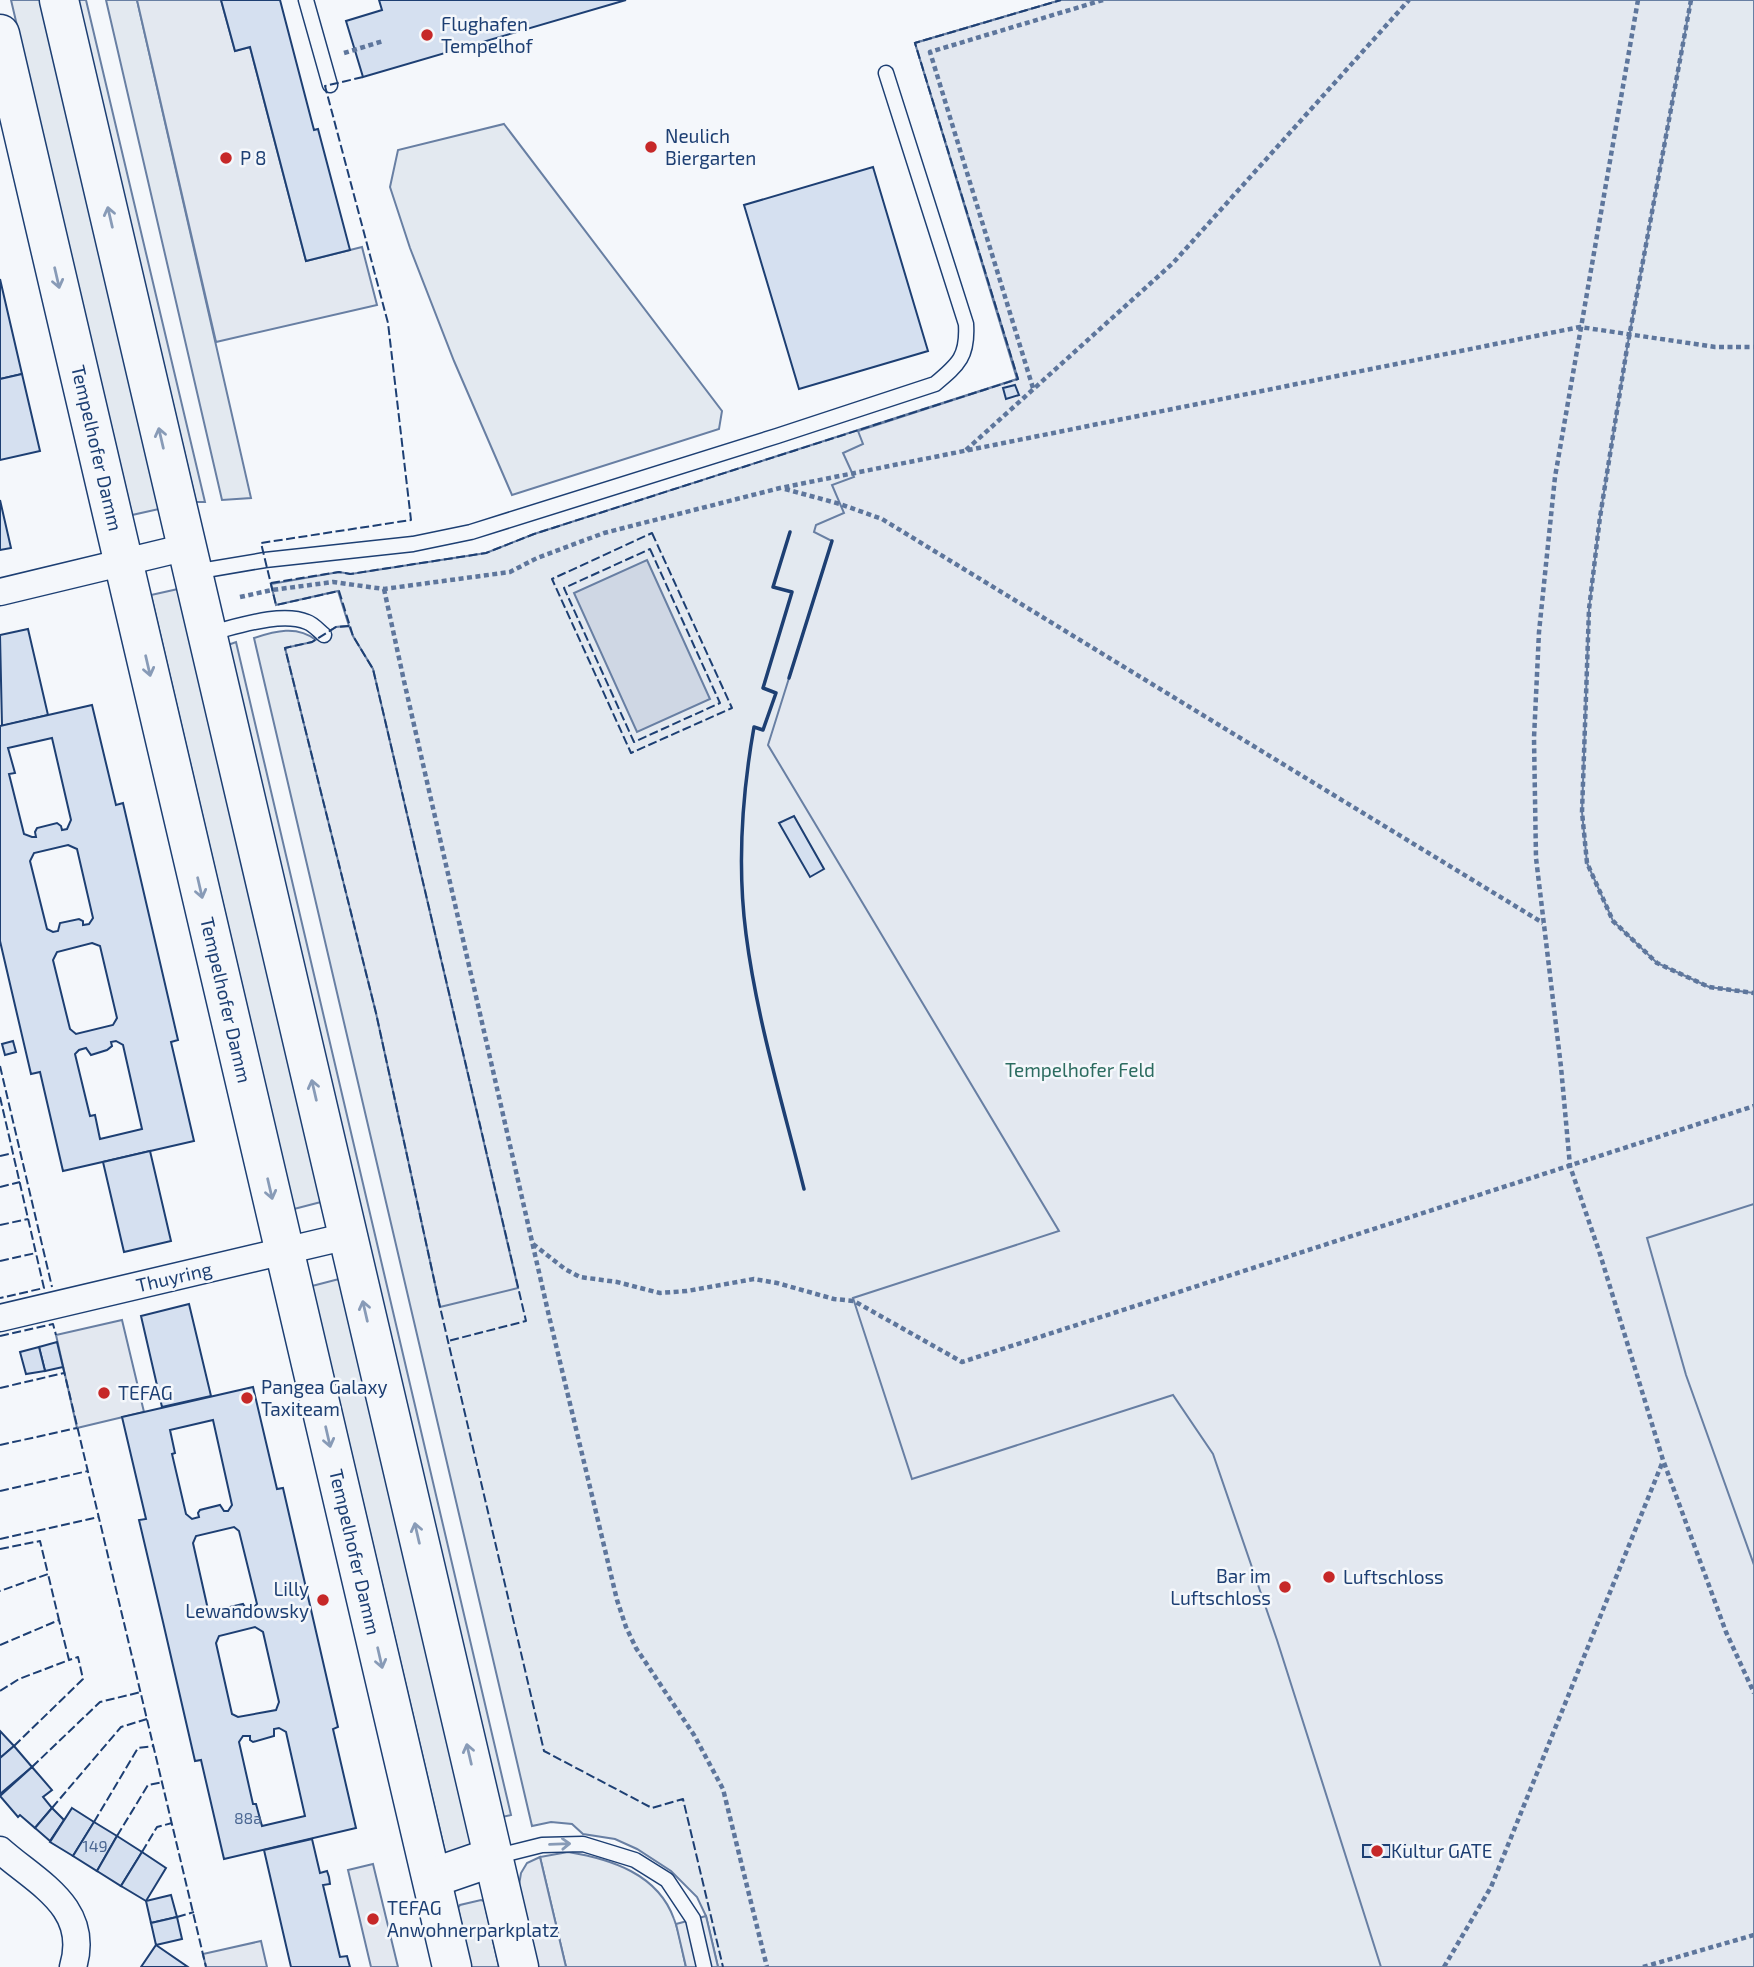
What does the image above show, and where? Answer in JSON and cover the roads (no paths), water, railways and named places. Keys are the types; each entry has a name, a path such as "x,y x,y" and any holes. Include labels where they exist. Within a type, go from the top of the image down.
{"main road":[{"path":"59,0 519,1967"},
{"name":"Tempelhofer Damm","path":"0,34 452,1967"},
{"path":"432,1878 493,1857"}],"street":[{"path":"0,592 124,562 190,560"},
{"name":"Thuyring","path":"0,1318 348,1236"},
{"path":"0,1850 43,1882 61,1900 76,1932 77,1953 73,1967"}],"lane":[{"path":"306,0 330,85"},
{"path":"190,560 265,560 413,544 471,531 935,384 956,367 967,346 966,324 886,73"},
{"path":"207,634 280,618 296,618 310,623 324,635"},
{"path":"493,1857 542,1845 583,1844 635,1860 667,1880 693,1919 704,1967"}],"place":[{"name":"Flughafen Tempelhof","path":"427,35"},
{"name":"Neulich Biergarten","path":"651,147"},
{"name":"P 8","path":"226,158"},
{"name":"TEFAG","path":"104,1393"},
{"name":"Pangea Galaxy Taxiteam","path":"247,1398"},
{"name":"Luftschloss","path":"1329,1577"},
{"name":"Bar im Luftschloss","path":"1285,1587"},
{"name":"Lilly Lewandowsky","path":"323,1600"},
{"name":"Kultur GATE","path":"1377,1851"},
{"name":"TEFAG Anwohnerparkplatz","path":"373,1919"}],"park label":[{"name":"Tempelhofer Feld","path":"1080,1070"}]}
